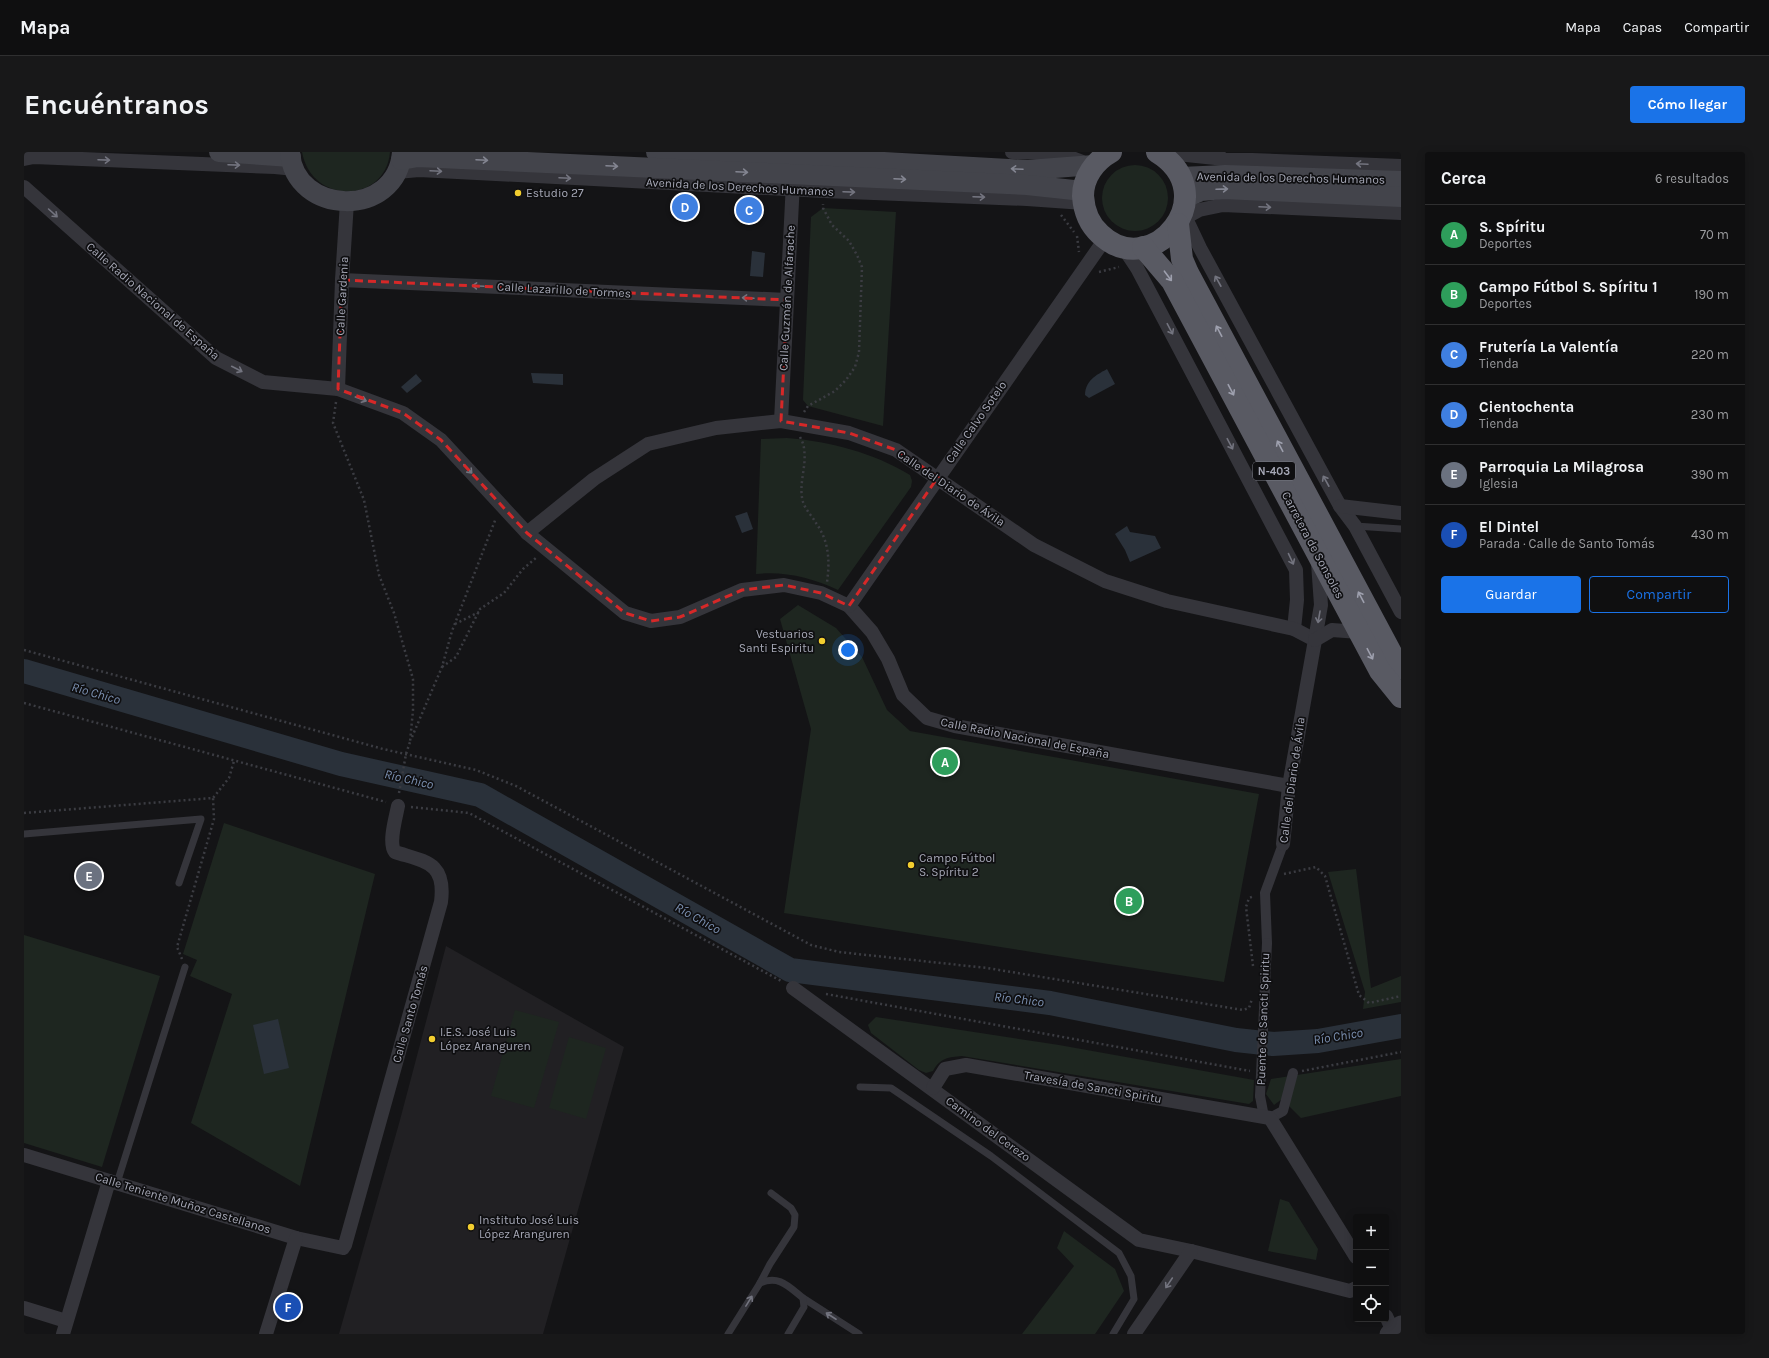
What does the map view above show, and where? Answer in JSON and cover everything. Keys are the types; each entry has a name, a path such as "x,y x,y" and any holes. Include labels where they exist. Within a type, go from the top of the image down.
{"highway":[{"name":"N-403","path":"1173,160 1184,186 1186,216"},
{"name":"N-403","path":"1083,166 1091,223 1094,229 1123,244"},
{"path":"1123,244 1157,243 1169,234 1186,216"},
{"name":"Carretera de Sonsoles","path":"1186,216 1182,259 1188,273 1395,660 1401,668"},
{"name":"Carretera de Sonsoles","path":"1123,244 1172,281 1317,550 1380,671 1401,697"}],"main road":[{"path":"219,152 292,159 304,183 316,193 330,200 347,202 362,200 376,194 388,184 400,161"},
{"name":"Avenida de los Derechos Humanos","path":"656,152 793,168 1027,185 1083,166"},
{"name":"Avenida de los Derechos Humanos","path":"400,161 418,157 793,168 1028,170 1083,166"},
{"name":"Avenida de los Derechos Humanos","path":"1173,160 1224,175 1401,181"},
{"name":"Avenida de los Derechos Humanos","path":"1186,216 1200,191 1224,189 1401,197"}],"street":[{"path":"1012,152 1083,166"},
{"path":"24,159 34,157 275,167 292,159"},
{"name":"Avenida de los Derechos Humanos","path":"1173,160 1226,159 1401,166"},
{"name":"Avenida de los Derechos Humanos","path":"793,168 824,191 1027,199 1083,166"},
{"name":"Calle Guzmán de Alfarache","path":"780,421 793,168"},
{"name":"Calle Radio Nacional de España","path":"24,187 216,358 262,382 338,389 403,413 441,440 527,533 625,613 651,621 680,617 742,590 784,585 820,593 849,606 872,632 888,659 903,695 927,718 955,726 1288,786"},
{"name":"Calle Gardenia","path":"338,389 342,280 347,202"},
{"path":"1401,214 1223,205 1186,216 1200,248 1340,506 1355,526 1401,612"},
{"path":"1123,244 1296,570 1297,600 1294,630"},
{"name":"Calle Calvo Sotelo","path":"849,606 938,477 1123,244"},
{"name":"Calle Lazarillo de Tormes","path":"342,280 787,300"},
{"name":"Calle del Diario de Ávila","path":"527,533 594,479 648,444 716,428 780,421 849,432 896,450 938,477 1034,545 1105,581 1167,601 1294,630 1315,640"},
{"path":"1340,506 1401,513"},
{"name":"Calle del Diario de Ávila","path":"1266,942 1265,893 1283,844 1288,786 1321,605 1317,550"},
{"path":"1315,640 1332,630 1359,632"},
{"name":"Calle Santo Tomás","path":"343,1248 442,896 441,879 430,864 395,852 392,848 398,806"},
{"name":"Puente de Sancti Spiritu","path":"1266,942 1260,1096 1267,1117"},
{"name":"Camino del Cerezo","path":"793,988 933,1088 1139,1240 1191,1251 1350,1291 1353,1290"},
{"name":"Travesía de Sancti Spiritu","path":"933,1088 945,1069 966,1065 1267,1117"},
{"path":"1293,1073 1283,1111 1267,1117 1353,1252"},
{"name":"Calle Teniente Muñoz Castellanos","path":"24,1155 296,1238 343,1248"},
{"path":"24,1308 64,1328 113,1182"},
{"path":"266,1334 296,1238"},
{"path":"1134,1334 1191,1251"}],"lane":[{"path":"1355,526 1401,529"},
{"path":"24,834 201,819 179,883"},
{"path":"113,1182 185,967"},
{"path":"860,1087 891,1088 991,1156 1119,1252 1131,1276 1134,1299 1114,1334"},
{"path":"728,1334 794,1227 795,1215 791,1208 771,1193"},
{"path":"770,1264 770,1274 802,1298 859,1334"},
{"path":"760,1283 768,1280 778,1280"},
{"path":"788,1334 804,1307 802,1298"}],"path":[{"path":"820,593 827,585 829,568 828,548 822,531 803,503 801,488 804,466 804,449 795,424 808,406 835,391 846,380 855,367 859,352 862,267 849,241 832,225 823,208 824,191"},
{"path":"338,389 333,423 364,500 379,575 394,613 413,679 413,710 410,742"},
{"path":"398,806 406,754 410,742 442,667 455,624 496,518 505,509"},
{"path":"455,624 479,612 504,593 523,569 547,549"},
{"path":"442,667 456,657 479,612"},
{"path":"24,650 383,750 476,770 516,786 811,945 839,952 987,968 1243,1010 1249,1008 1254,992"},
{"path":"24,703 398,806 469,813 793,988"},
{"path":"185,967 178,947 214,819 213,798 228,778 234,761"},
{"path":"24,813 213,798"},
{"path":"1253,967 1246,907 1248,898 1265,893 1279,874 1316,867 1325,876 1359,995 1369,1003 1401,996"},
{"path":"824,994 1252,1071"},
{"path":"1293,1073 1401,1052"}],"highlighted area":[{"path":"342,280 787,300 781,421 849,433 896,450 938,477 849,606 821,593 784,585 742,590 680,617 651,621 625,613 527,533 441,440 403,413 338,389"}],"shaded area":[{"path":"302,152 390,152 385,169 376,181 363,189 348,191 333,189 319,182 308,170"},
{"path":"1135,165 1148,168 1158,175 1165,185 1168,198 1165,211 1158,221 1148,228 1135,231 1122,228 1112,221 1105,211 1102,198 1105,185 1112,175 1122,168"},
{"path":"823,208 896,212 883,426 808,406 803,400 811,217"},
{"path":"752,251 765,253 763,277 750,276"},
{"path":"1107,369 1115,384 1089,398 1085,395 1085,390 1089,382 1095,376"},
{"path":"531,373 563,374 563,385 533,383"},
{"path":"416,374 422,381 407,393 401,387"},
{"path":"787,438 819,442 851,449 882,460 910,475 912,481 911,487 838,590 798,576 767,573 756,574 761,439"},
{"path":"747,512 753,529 742,533 735,516"},
{"path":"1127,526 1130,532 1155,536 1161,548 1130,562 1125,550 1115,534"},
{"path":"798,605 836,628 862,657 887,710 910,731 1259,794 1224,982 784,913 811,729 780,619"},
{"path":"224,823 375,874 300,1186 191,1123 232,994 190,976 197,960 183,954"},
{"path":"1356,869 1371,988 1401,976 1401,1002 1363,1009 1365,992 1328,872"},
{"path":"24,935 160,976 102,1167 24,1143"},
{"name":"Instituto José Luis López Aranguren","path":"446,946 624,1047 543,1334 339,1334 400,1120"},
{"path":"515,1010 559,1022 534,1108 491,1096"},
{"path":"876,1017 1059,1045 1254,1080 1253,1101 1249,1104 962,1056 945,1059 939,1063 933,1071 926,1073 919,1070 871,1033 868,1025"},
{"path":"278,1019 289,1068 264,1074 253,1025"},
{"path":"569,1037 606,1048 586,1119 549,1108"},
{"path":"1401,1059 1401,1096 1301,1118 1282,1099 1274,1105 1266,1094 1271,1079"},
{"path":"1280,1199 1289,1202 1318,1249 1316,1260 1268,1251"},
{"path":"1064,1231 1115,1269 1124,1291 1095,1334 1022,1334 1074,1266 1057,1248"}],"waterway":[{"name":"Río Chico","path":"24,671 341,764 480,795 790,970 1050,1003 1236,1040 1273,1044 1318,1041 1401,1026"}],"place":[{"name":"Estudio 27","path":"518,193"},
{"name":"Cientochenta","path":"685,207"},
{"name":"Frutería La Valentía","path":"749,210"},
{"name":"Vestuarios Santi Espiritu","path":"822,641"},
{"name":"S. Spíritu","path":"945,762"},
{"name":"Campo Fútbol S. Spíritu 2","path":"911,865"},
{"name":"Parroquia La Milagrosa","path":"89,876"},
{"name":"Campo Fútbol S. Spíritu 1","path":"1129,901"},
{"name":"I.E.S. José Luis López Aranguren","path":"432,1039"},
{"name":"Instituto José Luis López Aranguren","path":"471,1227"},
{"name":"El Dintel","path":"288,1307"}]}
